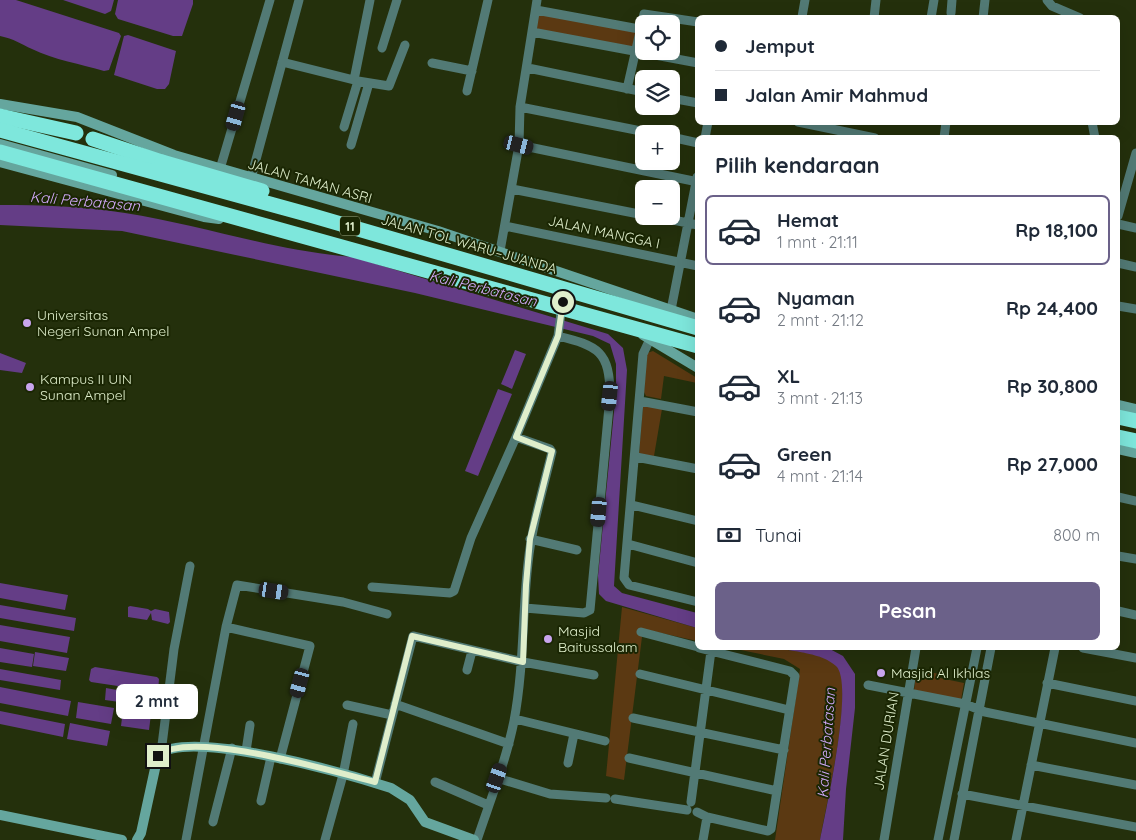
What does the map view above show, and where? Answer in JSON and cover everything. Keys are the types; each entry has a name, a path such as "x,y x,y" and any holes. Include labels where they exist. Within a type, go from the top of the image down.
{"highway":[{"path":"0,116 76,133"},
{"name":"JALAN TOL WARU–JUANDA","path":"0,130 394,239 695,327"},
{"path":"93,139 162,162 341,216 378,229 394,239"},
{"name":"11","path":"0,152 695,345"},
{"path":"1120,417 1136,421"},
{"path":"1120,437 1136,441"}],"main road":[{"name":"JALAN TAMAN ASRI","path":"0,104 77,117 166,153 500,251 695,318"},
{"path":"0,144 563,302 636,330 695,366"},
{"path":"0,162 204,217 230,220 246,218 252,215"},
{"path":"252,215 256,179"},
{"path":"636,330 645,318 649,303"},
{"path":"667,350 673,311"},
{"path":"1120,405 1136,409"},
{"path":"1120,449 1136,453"},
{"path":"137,840 141,833 156,760 161,753 204,746 232,748 375,782 406,796 422,818 430,825 475,840"},
{"path":"0,815 122,840"}],"street":[{"path":"220,169 270,0"},
{"path":"256,179 282,62 299,0"},
{"path":"344,127 356,81 370,0"},
{"path":"382,48 397,0"},
{"path":"467,91 488,0"},
{"path":"802,15 805,0"},
{"path":"874,15 876,0"},
{"path":"932,15 934,0"},
{"path":"951,13 952,0"},
{"path":"984,15 985,0"},
{"path":"1047,0 1052,6 1073,15"},
{"path":"500,251 519,145 520,107 528,68 536,5 635,28"},
{"path":"680,19 695,22"},
{"path":"532,32 635,52 627,89"},
{"path":"282,62 356,81 390,86 405,45"},
{"path":"680,60 695,62"},
{"path":"432,63 472,71"},
{"path":"528,68 635,90"},
{"path":"351,145 369,83"},
{"path":"680,100 695,102"},
{"path":"520,107 635,130"},
{"path":"812,125 861,135"},
{"path":"680,139 695,142"},
{"path":"519,145 695,180"},
{"path":"1120,209 1136,153"},
{"path":"512,189 635,213"},
{"path":"673,311 680,262 693,224 695,202"},
{"path":"680,221 693,224"},
{"path":"1120,224 1136,228"},
{"name":"JALAN MANGGA I","path":"505,226 695,265"},
{"path":"1120,264 1136,267"},
{"path":"372,587 450,593 454,591 471,538 516,437 558,334 563,302"},
{"path":"1120,306 1136,309"},
{"path":"525,608 584,613 590,610 610,396 610,375 607,362 598,350 558,334"},
{"path":"650,339 644,351 632,505 624,578 628,584 695,601"},
{"path":"640,401 695,411"},
{"path":"475,840 509,744 514,719 523,662 530,539 552,451 516,437"},
{"path":"636,457 695,468"},
{"path":"1120,498 1136,501"},
{"path":"632,505 695,520"},
{"path":"530,539 577,550"},
{"path":"628,544 695,561"},
{"path":"1120,556 1136,559"},
{"path":"161,753 174,649 190,566"},
{"path":"186,840 226,627 237,585 342,602 388,614"},
{"path":"1120,611 1136,615"},
{"path":"226,627 310,646 261,801"},
{"path":"642,632 695,646"},
{"path":"375,782 412,636 523,662 594,675"},
{"path":"467,670 472,650"},
{"path":"497,778 550,794 611,798 692,807 710,818 768,831 771,829 796,676 794,673 708,650"},
{"name":"JALAN DURIAN","path":"886,840 907,693 916,650"},
{"path":"938,840 977,650"},
{"path":"954,840 991,650"},
{"path":"1016,840 1054,650"},
{"path":"1094,650 1136,658"},
{"path":"692,807 714,652"},
{"path":"640,674 789,710"},
{"path":"1047,683 1136,701"},
{"path":"868,686 966,704 979,709 1039,723 1136,743"},
{"path":"394,704 509,744"},
{"path":"347,705 392,715"},
{"path":"633,718 784,750"},
{"path":"514,719 605,741"},
{"path":"246,751 250,724"},
{"path":"325,840 343,775 353,724"},
{"path":"568,763 574,734"},
{"path":"213,822 232,748"},
{"path":"629,758 777,791"},
{"path":"1031,765 1136,785"},
{"path":"435,782 488,805"},
{"path":"962,794 1136,827"},
{"path":"703,840 710,818"},
{"path":"708,840 710,818"}],"shaded area":[{"path":"0,0 16,0 119,33 121,36 109,70 104,71 58,59 0,36"},
{"path":"63,0 114,0 111,11 105,14"},
{"path":"118,0 193,0 193,4 182,36 173,36 118,19 115,14"},
{"path":"536,10 635,28 635,51 532,32"},
{"path":"128,35 176,51 169,84 165,89 157,89 114,75 124,36"},
{"name":"Kali Perbatasan","path":"0,205 62,206 154,218 267,244 353,257 608,334 623,348 627,370 614,586 622,593 695,612 695,627 606,601 599,594 598,576 616,391 616,364 610,344 593,336 415,293 122,231 0,225"},
{"path":"515,350 526,354 512,389 501,384"},
{"path":"653,351 695,377 695,383 664,376 661,399 646,396 644,392 647,353"},
{"path":"0,353 26,363 22,373 0,370"},
{"path":"498,389 512,394 478,476 465,471"},
{"path":"643,405 662,409 654,456 639,454"},
{"path":"0,583 68,595 65,610 0,598"},
{"path":"0,605 76,618 74,631 0,618"},
{"path":"128,607 151,611 155,609 169,612 170,622 168,624 152,620 151,613 147,620 128,617"},
{"path":"622,607 695,627 695,641 643,629 624,780 606,776"},
{"path":"0,625 70,637 67,653 0,641"},
{"path":"0,648 34,654 32,667 0,662"},
{"path":"741,650 787,650 818,656 830,660 838,667 842,679 841,723 820,840 775,840 800,669 784,659"},
{"name":"Kali Perbatasan","path":"788,650 832,650 843,656 855,674 855,708 846,789 843,840 820,840 841,721 841,677 836,666 823,658"},
{"path":"35,652 69,658 66,671 33,666"},
{"path":"95,667 157,677 159,679 158,692 91,682 89,680 91,669"},
{"path":"0,669 61,680 60,690 0,680"},
{"path":"917,670 940,674 940,678 964,683 961,700 914,690"},
{"path":"0,687 71,701 68,716 0,703"},
{"path":"106,688 150,696 149,706 105,700"},
{"path":"78,702 114,708 111,724 76,718"},
{"path":"123,710 151,714 149,730 121,726"},
{"path":"0,711 65,724 63,737 0,724"},
{"path":"70,723 110,731 107,746 67,739"}],"place":[{"name":"Universitas Negeri Sunan Ampel","path":"27,323"},
{"name":"Kampus II UIN Sunan Ampel","path":"30,387"},
{"name":"Masjid Baitussalam","path":"548,639"},
{"name":"Masjid Al Ikhlas","path":"881,673"}],"route":[{"path":"158,756 167,751 204,746 232,748 375,782 412,636 523,662 530,539 552,451 516,437 558,336 563,302"}]}
